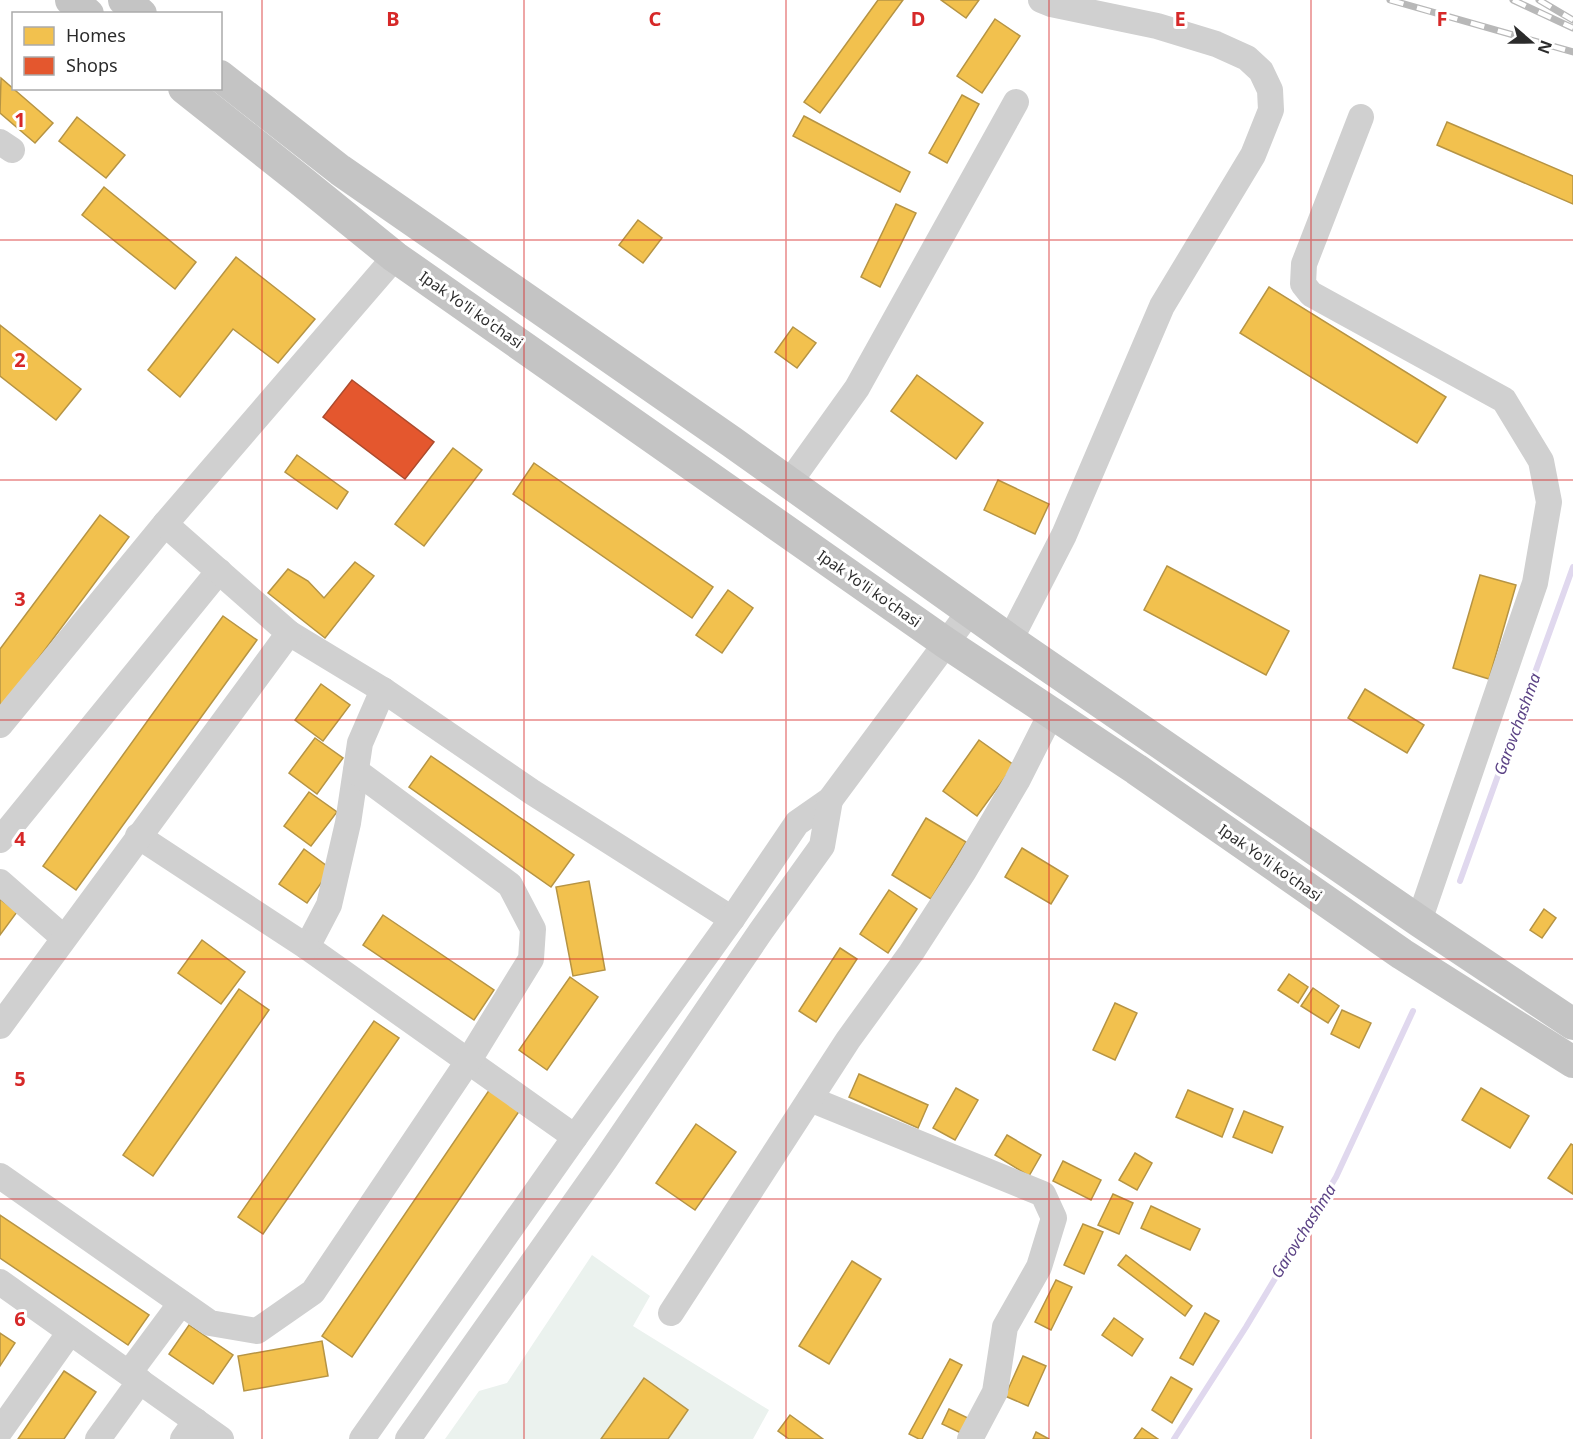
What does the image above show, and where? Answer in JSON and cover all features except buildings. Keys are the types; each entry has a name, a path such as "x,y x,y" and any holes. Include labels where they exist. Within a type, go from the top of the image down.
{"main road":[{"path":"71,0 86,12"},
{"path":"124,0 139,12"},
{"path":"222,78 340,170 1010,639 1419,921 1573,1024"},
{"name":"Ipak Yo'li ko'chasi","path":"187,90 395,257 946,643 1052,712 1402,954 1573,1062"}],"street":[{"path":"1010,639 1064,535 1161,306 1253,155 1271,110 1270,90 1261,71 1247,58 1216,44 1157,26 1059,6 1041,0"},
{"path":"789,483 857,388 1016,102"},
{"path":"1361,117 1304,264 1303,284 1311,294 1503,400 1541,461 1549,502 1535,583 1419,921"},
{"path":"0,725 165,524 395,257"},
{"path":"165,524 289,633 383,690 532,792 732,919"},
{"path":"0,840 219,571"},
{"path":"362,1439 732,919 797,823 830,800 970,611"},
{"path":"0,1026 289,633"},
{"path":"307,947 329,905 348,823 360,743 383,690"},
{"path":"671,1313 848,1040 911,953 964,871 1017,781 1052,712"},
{"path":"0,1176 210,1323 257,1331 313,1292 469,1060 531,959 533,929 510,885 356,771"},
{"path":"408,1439 612,1151 761,931 822,846 830,800"},
{"path":"138,836 307,947 575,1137"},
{"path":"0,882 64,938"},
{"path":"810,1099 1043,1194 1054,1218 1039,1267 1005,1327 995,1392 970,1439"},
{"path":"0,1282 134,1377 189,1430 221,1439"},
{"path":"98,1439 181,1303"},
{"path":"0,1431 69,1332"}],"shaded area":[{"path":"592,1255 650,1296 633,1326 769,1410 753,1439 445,1439 479,1391 507,1383"}],"waterway":[{"name":"Garovchashma","path":"1460,881 1573,567"},
{"name":"Garovchashma","path":"1174,1439 1246,1327 1336,1177 1413,1011"}],"railway":[{"path":"1390,0 1573,52"},
{"path":"1513,0 1573,28"},
{"path":"1539,0 1573,20"}]}
